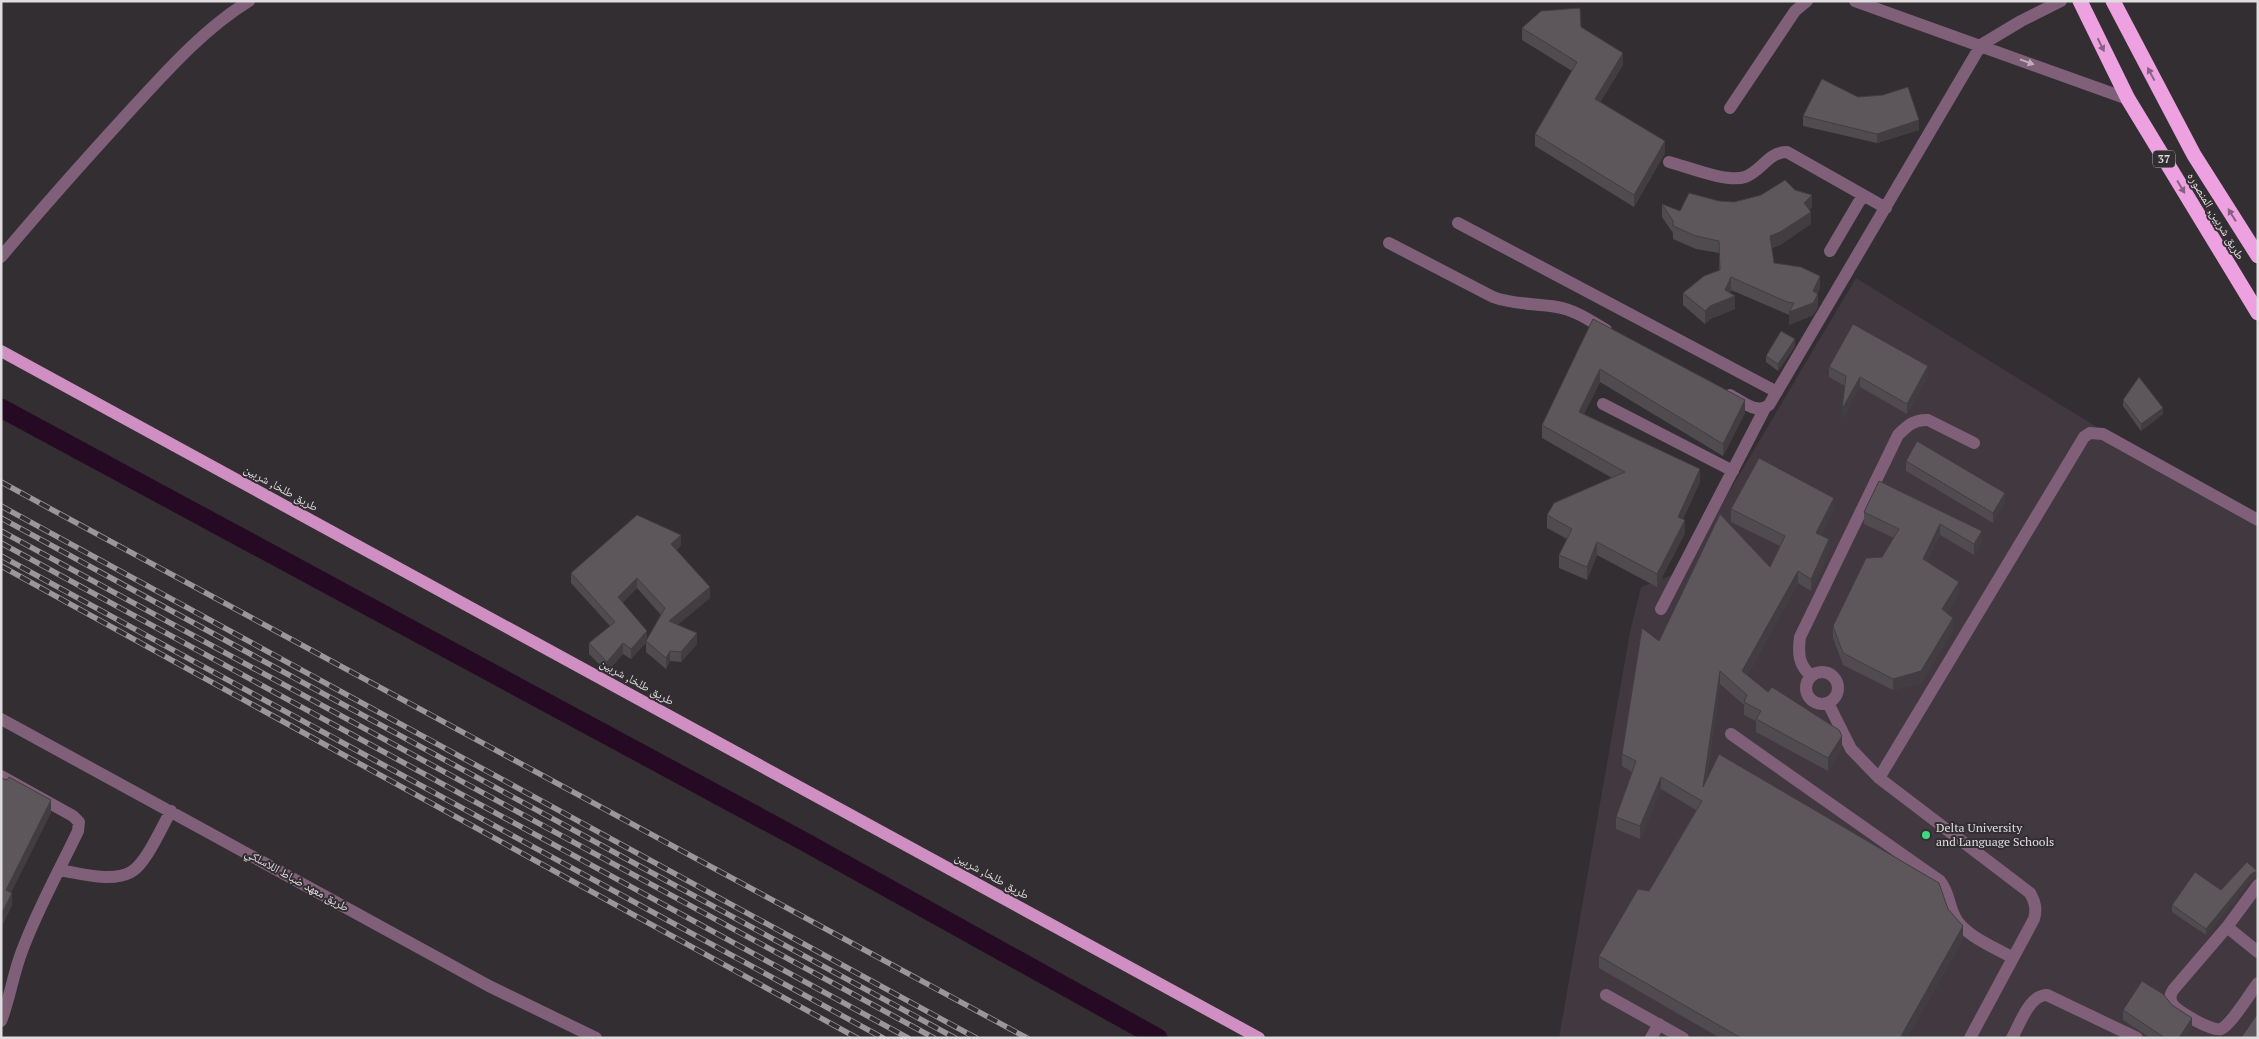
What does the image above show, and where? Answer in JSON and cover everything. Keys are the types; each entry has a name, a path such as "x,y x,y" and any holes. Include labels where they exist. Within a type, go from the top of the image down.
{"highway":[{"name":"طريق شربين, المنصوره","path":"2080,1 2128,99 2258,313"},
{"name":"طريق شربين, المنصوره","path":"2113,1 2194,156 2258,256"},
{"path":"2168,166 2194,156"}],"main road":[{"name":"طريق طلخا, شربين","path":"1,351 1259,1038"}],"street":[{"path":"1,256 45,204 177,61 204,35 249,1"},
{"path":"1730,108 1795,11 1806,1"},
{"path":"1855,1 2128,99"},
{"path":"1662,609 1766,408 1981,45 2021,21 2061,1"},
{"path":"1669,162 1737,178 1754,172 1773,155 1788,152 1886,208"},
{"path":"1830,251 1863,195"},
{"path":"1458,223 1777,392"},
{"path":"1389,243 1493,297 1507,302 1570,310 1614,334"},
{"path":"1720,390 1755,408 1766,408"},
{"path":"1603,404 1733,471"},
{"path":"1812,676 1806,672 1800,661 1798,649 1800,636 1898,435 1909,424 1920,420 1928,420 1974,443"},
{"path":"1878,778 2084,437 2097,432 2103,434 2258,520"},
{"path":"1822,672 1827,673 1836,680 1838,691 1828,703 1817,704 1808,696 1806,686 1812,676 1822,672"},
{"path":"1828,703 1851,749 1878,778 2030,894 2036,906 2034,919 1970,1038"},
{"name":"طريق معهد ضباط اللاسلكي","path":"1,719 489,986 596,1038"},
{"path":"1731,734 1940,881 1947,890 1954,916 1959,925 2013,958"},
{"path":"1,776 73,816 79,822 78,831 21,953 8,1003 1,1021"},
{"path":"59,870 104,876 118,876 132,872 147,853 171,811"},
{"path":"2258,885 2227,927 2173,990 2171,1002 2210,1029 2219,1030 2227,1024 2258,983"},
{"path":"2227,927 2258,952"},
{"path":"1606,995 1683,1038"},
{"path":"2012,1038 2033,1001 2042,995 2047,995 2137,1038"},
{"path":"1651,1038 1659,1024"}],"shaded area":[{"name":"Delta University and Language Schools","path":"1856,278 2258,527 2258,1038 1559,1038 1630,632 1641,587 1682,571"}],"building":[{"path":"1580,8 1581,27 1623,53 1595,99 1665,141 1634,195 1535,134 1577,62 1522,28 1541,11"},
{"path":"1822,79 1858,97 1883,95 1908,87 1919,120 1877,134 1803,116"},
{"path":"1785,180 1795,190 1812,195 1804,203 1811,212 1780,232 1770,236 1774,263 1801,267 1820,276 1813,291 1818,294 1813,303 1789,312 1794,303 1787,302 1731,277 1725,290 1735,296 1710,306 1705,311 1683,293 1704,276 1720,270 1719,241 1696,236 1673,226 1673,221 1662,204 1680,211 1689,193 1719,201 1734,202 1761,195"},
{"path":"1593,319 1745,400 1723,444 1600,369 1579,412 1700,469 1678,517 1685,520 1657,574 1597,542 1587,567 1559,555 1572,529 1547,515 1554,503 1625,472 1542,425"},
{"path":"1853,324 1928,366 1907,404 1860,377 1842,409 1846,376 1829,367"},
{"path":"1781,331 1795,339 1778,364 1766,356"},
{"path":"2139,377 2163,408 2141,424 2123,400"},
{"path":"1917,441 2005,493 1993,513 1906,461"},
{"path":"1759,458 1834,498 1816,533 1829,539 1811,579 1798,571 1742,671 1768,692 1772,687 1839,730 1842,736 1828,758 1756,719 1761,711 1744,702 1747,695 1720,671 1703,787 1719,754 1939,883 1948,909 1963,926 1900,1038 1741,1038 1599,956 1638,889 1649,891 1702,801 1661,777 1640,826 1616,817 1636,761 1622,754 1642,628 1659,641 1720,514 1770,567 1785,536 1731,509"},
{"path":"1879,481 1982,531 1974,544 1940,524 1923,559 1959,582 1942,609 1953,618 1921,671 1893,679 1843,653 1833,626 1866,558 1882,557 1899,529 1864,512"},
{"path":"637,515 681,535 671,544 710,587 669,621 697,633 681,652 670,651 666,658 646,641 665,608 637,578 618,597 647,631 631,649 623,643 607,662 589,643 615,622 571,573"},
{"path":"9,777 51,800 6,890 12,893 1,915 1,778 7,780"},
{"path":"2247,862 2257,871 2251,874 2206,929 2172,905 2195,872 2221,890"},
{"path":"2142,981 2163,994 2172,1005 2192,1018 2179,1038 2165,1038 2123,1010"},
{"path":"2258,1013 2258,1038 2241,1038"}],"waterway":[{"path":"1,408 805,842 1158,1038"}],"railway":[{"path":"1,482 1027,1038"},
{"path":"1,506 976,1038"},
{"path":"1,518 955,1038"},
{"path":"1,531 934,1038"},
{"path":"1,543 908,1038"},
{"path":"1,556 883,1038"},
{"path":"1,566 857,1038"}],"place":[{"name":"Delta University and Language Schools","path":"1926,835"}]}
